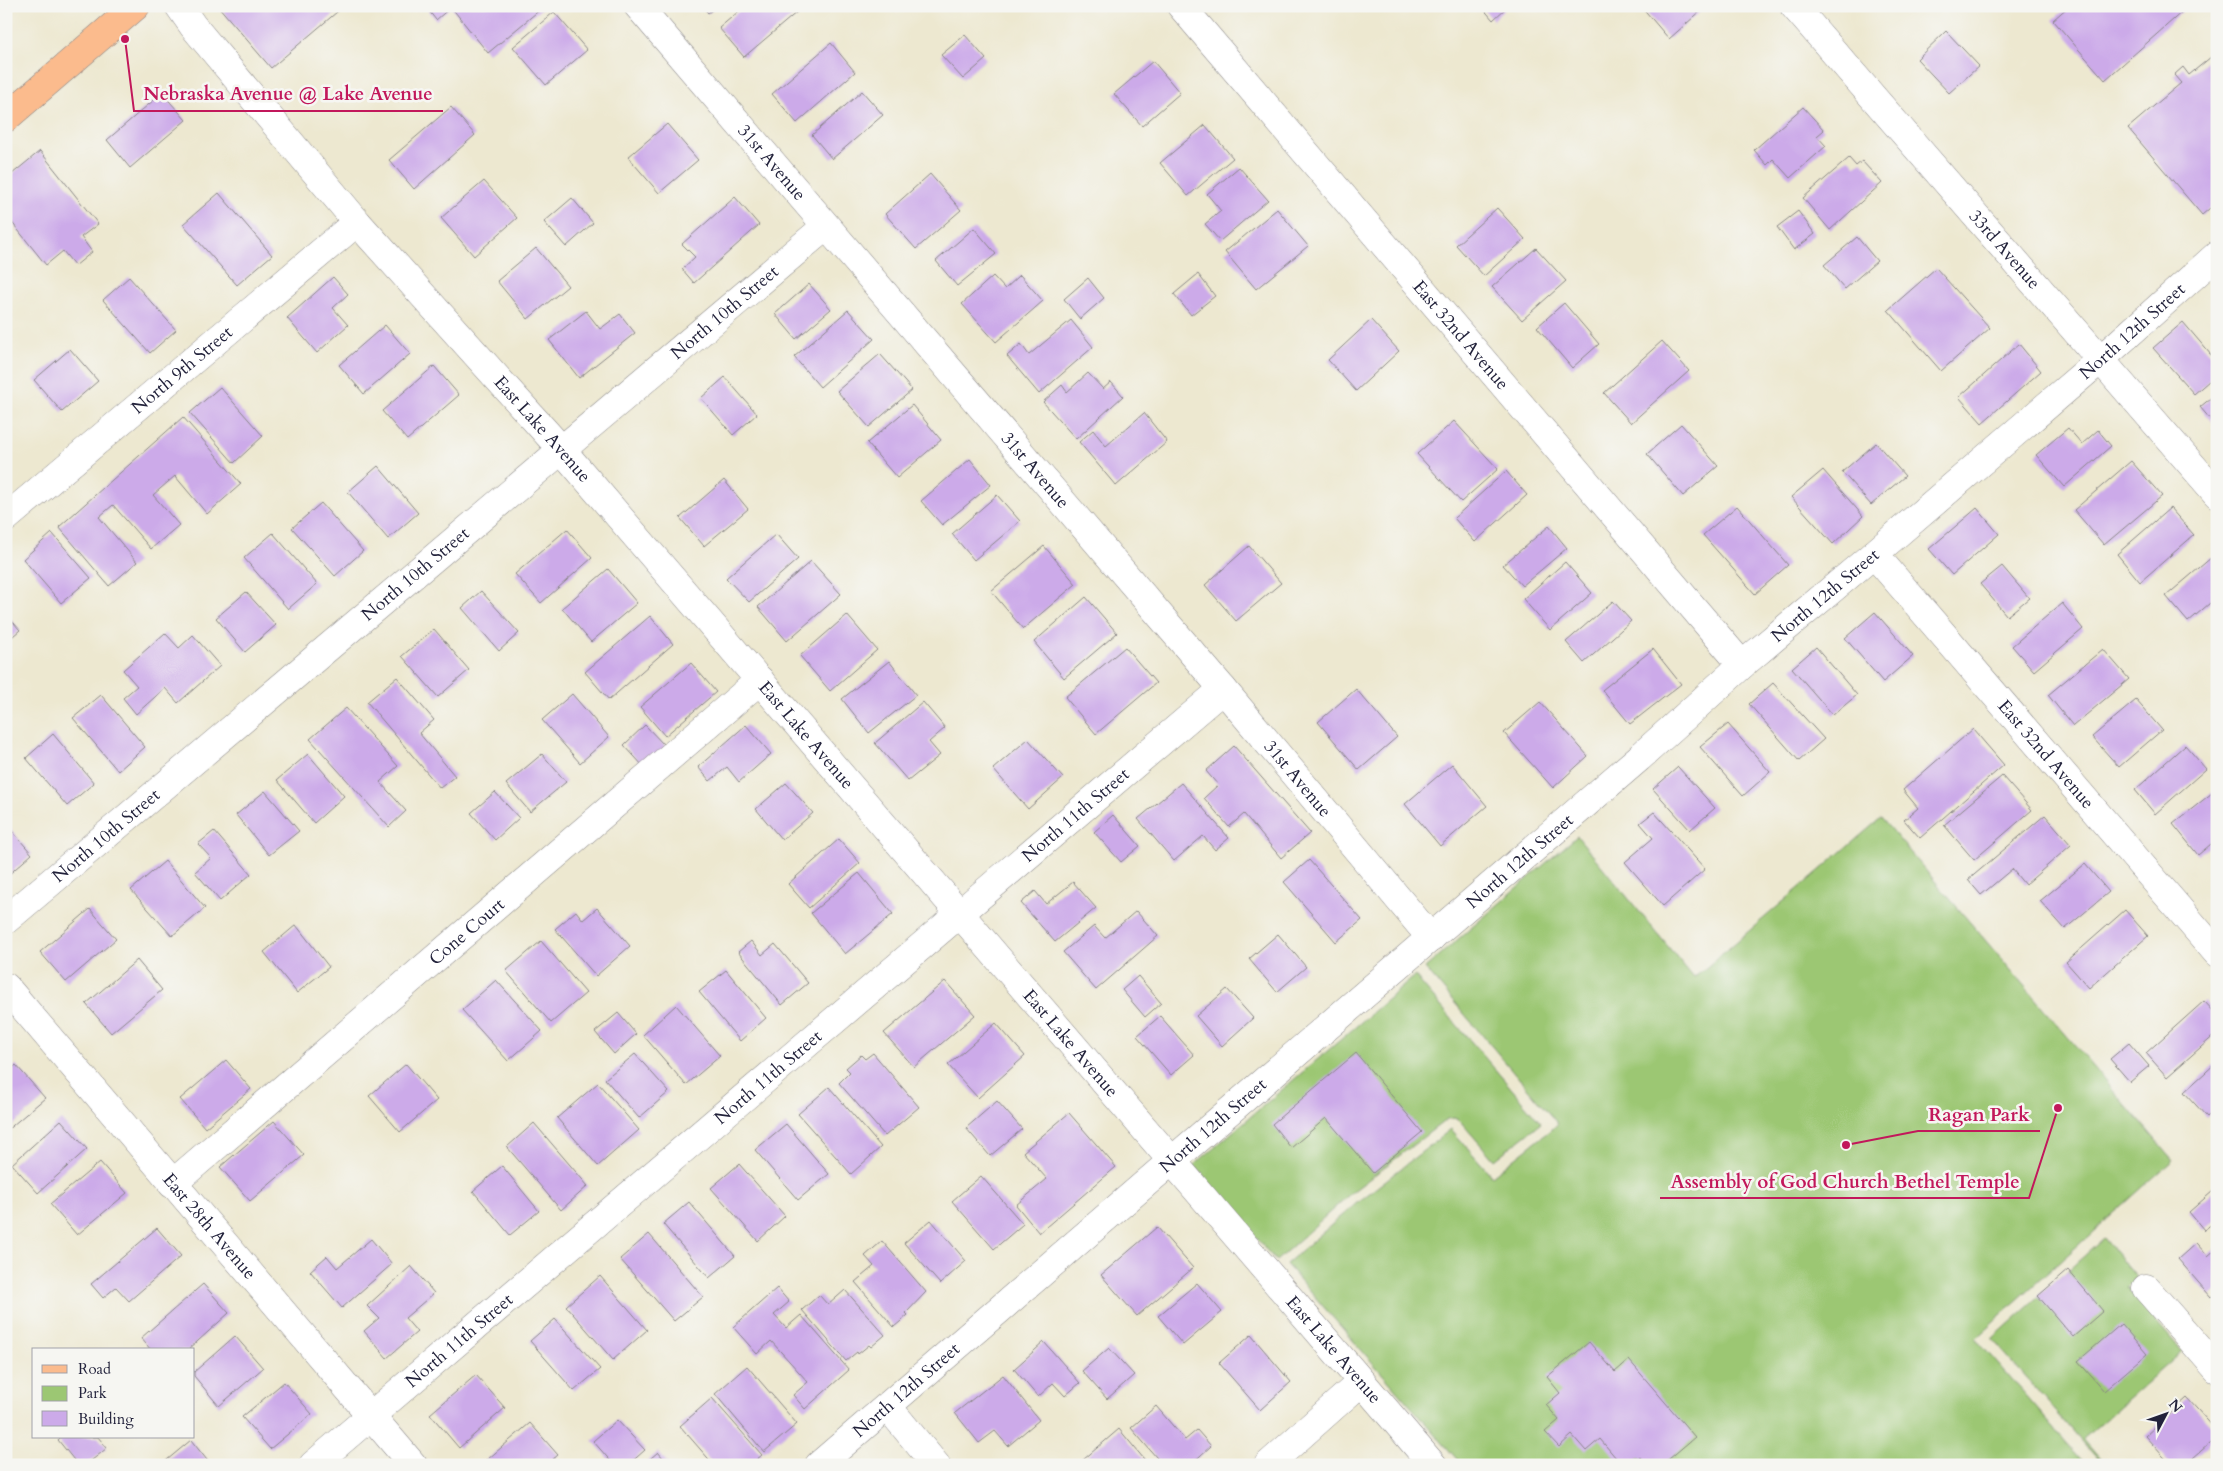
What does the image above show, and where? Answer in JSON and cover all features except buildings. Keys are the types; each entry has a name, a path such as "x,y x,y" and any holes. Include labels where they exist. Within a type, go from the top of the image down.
{"main road":[{"path":"6,118 136,6"}],"street":[{"name":"East Lake Avenue","path":"179,6 193,26 357,222 561,449 1432,1465"},
{"name":"31st Avenue","path":"638,6 825,227 1223,689 1430,938"},
{"name":"East 32nd Avenue","path":"1181,6 1742,665"},
{"name":"33rd Avenue","path":"1794,6 2217,494"},
{"name":"North 9th Street","path":"6,518 357,222"},
{"name":"North 10th Street","path":"6,920 825,227"},
{"name":"North 12th Street","path":"819,1465 1639,758 1742,665 2100,360 2217,256"},
{"name":"East 32nd Avenue","path":"1874,554 2217,953"},
{"name":"Cone Court","path":"172,1184 760,680"},
{"name":"North 11th Street","path":"313,1465 370,1414 1223,689"},
{"name":"East 28th Avenue","path":"6,988 413,1465"},
{"path":"2146,1288 2217,1369"},
{"path":"1268,1465 1360,1383"},
{"path":"888,1407 936,1465"}],"green space":[{"path":"1881,818 2173,1160 1975,1338 2086,1465 1462,1465 1286,1264 1358,1202 1451,1129 1492,1176 1558,1124 1425,968 1577,836 1694,978"},
{"path":"1415,976 1541,1123 1494,1160 1460,1121 1454,1118 1447,1119 1351,1193 1276,1261 1194,1165"},
{"path":"2104,1238 2137,1278 2127,1288 2182,1351 2083,1439 2105,1465 2103,1465 1992,1339"}],"place":[{"name":"Nebraska Avenue @ Lake Avenue","path":"125,39"},
{"name":"Assembly of God Church Bethel Temple","path":"2058,1108"},
{"name":"Ragan Park","path":"1846,1145"}]}
